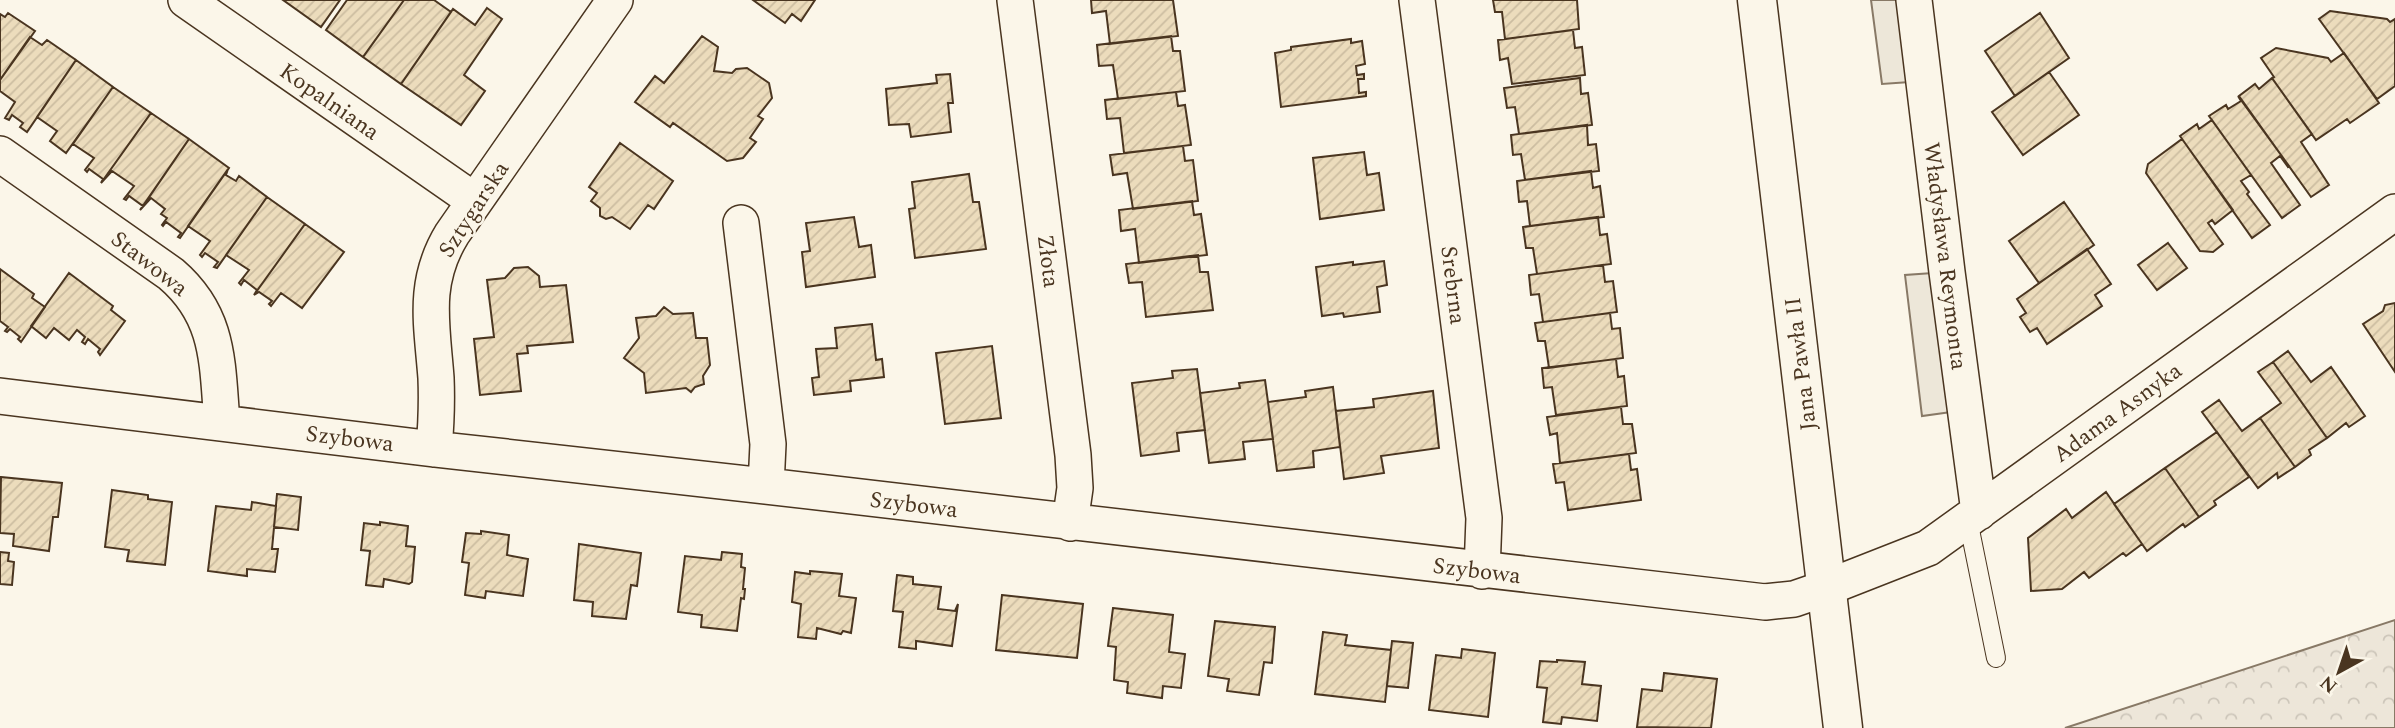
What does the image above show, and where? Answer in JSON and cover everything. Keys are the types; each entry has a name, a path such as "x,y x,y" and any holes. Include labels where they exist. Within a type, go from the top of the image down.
{"street":[{"name":"Kopalniana","path":"186,0 475,201"},
{"name":"Sztygarska","path":"434,449 436,382 430,311 433,279 446,244 615,0"},
{"name":"Złota","path":"1015,0 1073,455 1075,488 1070,523"},
{"name":"Srebrna","path":"1417,0 1484,518 1482,571"},
{"name":"Jana Pawła II","path":"1757,0 1843,728"},
{"name":"Władysława Reymonta","path":"1914,0 1974,516"},
{"name":"Stawowa","path":"0,154 187,288 200,305 214,337 222,422"},
{"name":"Adama Asnyka","path":"1826,588 1928,548 2395,212"},
{"path":"741,223 768,444 766,486"},
{"name":"Szybowa","path":"0,396 434,449 1765,602 1794,599 1826,588"}],"lane":[{"path":"1974,516 1996,658"}],"green space":[{"path":"2395,620 2395,728 2065,728"}],"shaded area":[{"path":"1871,0 1914,0 1924,81 1882,84"},
{"path":"1947,272 1966,410 1922,416 1905,275"}],"building":[{"path":"283,0 340,0 321,27"},
{"path":"347,0 404,0 363,57 326,30"},
{"path":"404,0 434,0 451,12 401,84 363,57"},
{"path":"753,0 815,0 801,21 792,14 785,23"},
{"path":"1091,0 1173,0 1178,36 1110,44 1106,11 1092,13"},
{"path":"1493,0 1577,0 1579,29 1505,39 1502,12 1495,12"},
{"path":"487,8 502,19 464,75 485,91 461,125 401,84 453,9 475,25"},
{"path":"2330,11 2387,19 2390,22 2395,19 2395,86 2377,99 2319,19"},
{"path":"8,13 35,31 0,80 0,14 5,17"},
{"path":"2040,13 2069,58 2015,96 1985,51"},
{"path":"1573,30 1575,48 1582,47 1585,75 1512,84 1508,58 1500,60 1498,40"},
{"path":"702,36 718,47 714,71 732,73 736,69 747,68 769,83 772,98 758,116 763,119 750,138 756,142 743,158 727,161 673,123 670,127 635,102 655,76 664,83"},
{"path":"1171,36 1173,51 1180,51 1185,91 1118,99 1113,65 1099,66 1097,45"},
{"path":"30,37 42,45 47,40 76,60 27,132 20,127 23,123 12,115 9,120 5,118 15,102 0,91 0,80"},
{"path":"1351,39 1351,43 1362,41 1365,64 1356,66 1357,75 1364,74 1364,79 1358,79 1359,93 1366,92 1366,96 1281,107 1275,53 1291,50 1291,47"},
{"path":"2276,48 2328,58 2331,62 2344,53 2379,103 2350,123 2347,119 2316,140 2261,58"},
{"path":"76,60 113,87 66,153 50,141 57,131 37,117"},
{"path":"2049,72 2079,115 2023,155 1992,112"},
{"path":"950,74 953,103 948,103 951,132 911,137 909,124 889,125 886,89 937,83 936,75"},
{"path":"1580,78 1581,94 1588,93 1592,125 1519,134 1515,107 1507,108 1504,88"},
{"path":"2272,78 2312,134 2301,142 2329,185 2311,197 2239,96 2255,84 2259,89"},
{"path":"113,87 151,113 101,183 103,179 89,169 87,172 85,170 94,158 73,144"},
{"path":"1176,92 1178,106 1185,105 1191,145 1124,153 1120,118 1107,119 1105,100"},
{"path":"2238,96 2289,166 2280,156 2271,163 2300,205 2282,218 2209,116 2226,105 2228,109 2241,101"},
{"path":"151,113 189,139 143,206 129,196 124,199 134,186 112,171 101,183"},
{"path":"2212,120 2251,175 2241,181 2249,192 2247,194 2270,225 2252,238 2180,136 2197,124 2199,129"},
{"path":"1587,125 1588,145 1596,144 1599,171 1525,180 1521,154 1513,155 1511,135"},
{"path":"189,139 229,168 180,238 178,237 181,233 166,222 162,225 167,218 161,214 165,209 151,198 140,210"},
{"path":"2182,139 2233,210 2215,224 2212,220 2208,223 2223,244 2213,252 2200,251 2146,173 2148,164"},
{"path":"620,143 673,181 654,209 648,205 630,229 612,217 606,219 600,216 600,208 591,201 597,193 589,187"},
{"path":"1183,146 1185,161 1193,160 1198,201 1133,209 1127,173 1113,175 1110,155"},
{"path":"1364,152 1367,175 1379,173 1384,210 1320,219 1313,158"},
{"path":"228,169 226,175 236,181 239,176 267,197 217,268 214,267 218,262 205,253 202,257 200,255 210,241 188,226"},
{"path":"1591,171 1593,188 1600,186 1604,217 1530,226 1527,201 1519,202 1517,181"},
{"path":"969,174 973,202 979,202 986,249 915,258 909,209 915,208 912,182"},
{"path":"267,197 305,224 254,295 257,290 244,280 241,285 239,283 249,270 226,255"},
{"path":"1192,201 1194,215 1201,214 1207,255 1139,263 1135,229 1121,231 1119,210"},
{"path":"2064,202 2094,245 2039,283 2009,241"},
{"path":"854,217 859,247 871,245 875,277 806,287 802,252 810,251 806,223"},
{"path":"1598,217 1600,235 1607,234 1611,264 1537,274 1533,248 1526,248 1523,227"},
{"path":"305,224 344,252 302,308 281,293 271,306 269,304 272,301 259,292 254,295"},
{"path":"2168,243 2187,268 2157,290 2138,265"},
{"path":"2087,249 2111,284 2095,295 2102,306 2047,344 2037,328 2030,332 2020,317 2026,313 2017,299"},
{"path":"1198,255 1200,272 1208,272 1213,310 1146,317 1142,282 1129,283 1126,264"},
{"path":"1384,261 1387,285 1377,287 1380,312 1344,317 1343,313 1322,316 1316,267"},
{"path":"1603,265 1605,282 1613,281 1617,312 1543,322 1539,294 1531,295 1529,275"},
{"path":"528,267 539,276 540,287 566,285 573,342 527,346 528,353 517,354 521,391 480,395 474,339 494,337 487,280 505,278 514,268"},
{"path":"0,269 34,294 32,298 45,307 21,342 18,339 20,337 10,329 5,331 8,327 0,321"},
{"path":"69,273 113,306 111,310 125,321 100,355 100,349 88,339 85,344 82,342 85,337 77,330 69,340 54,328 46,338 31,326"},
{"path":"2395,303 2395,372 2363,324 2383,311 2385,305"},
{"path":"664,307 673,314 693,313 696,338 707,338 710,365 703,376 704,384 695,387 691,392 686,388 646,393 644,373 624,358 639,338 636,318 656,316"},
{"path":"1610,313 1612,329 1620,328 1623,358 1549,368 1545,341 1538,341 1535,323"},
{"path":"872,324 876,360 882,359 884,377 850,381 851,391 814,395 812,378 819,377 816,349 837,348 835,328"},
{"path":"992,346 1001,418 945,424 936,353"},
{"path":"2288,351 2311,382 2331,367 2365,416 2349,427 2346,423 2327,438 2273,362"},
{"path":"1616,359 1618,377 1624,376 1627,406 1556,415 1552,387 1544,388 1542,368"},
{"path":"2273,362 2327,438 2309,450 2311,455 2295,467 2260,418 2281,403 2258,372"},
{"path":"1197,369 1205,430 1177,433 1179,451 1141,456 1132,383 1173,378 1172,371"},
{"path":"1265,380 1273,439 1243,442 1245,459 1209,463 1200,393 1240,388 1239,383"},
{"path":"1333,387 1340,447 1313,451 1314,467 1277,471 1268,402 1306,397 1305,391"},
{"path":"1433,391 1439,448 1381,456 1384,473 1344,479 1336,411 1374,407 1373,399"},
{"path":"2219,400 2242,431 2260,418 2295,467 2278,478 2277,473 2258,488 2202,412"},
{"path":"1621,407 1623,424 1632,424 1636,453 1560,463 1557,433 1550,435 1547,417"},
{"path":"2217,432 2249,477 2214,501 2216,505 2199,517 2165,468"},
{"path":"1629,454 1631,470 1637,469 1641,500 1568,510 1564,482 1556,483 1553,464"},
{"path":"2165,468 2199,517 2185,527 2183,524 2147,551 2114,504"},
{"path":"1,477 62,483 58,517 53,517 49,551 13,546 14,534 0,533"},
{"path":"112,490 148,495 148,499 172,502 165,565 127,561 129,550 105,547"},
{"path":"2106,492 2142,544 2126,556 2123,553 2089,578 2084,572 2062,589 2031,591 2028,538 2066,509 2072,518"},
{"path":"277,494 301,497 298,530 274,527"},
{"path":"252,502 276,506 272,549 278,549 275,572 247,569 247,576 208,571 216,506 251,510"},
{"path":"380,522 408,526 406,546 415,547 412,582 409,584 384,579 383,587 366,585 370,551 361,550 364,523 380,525"},
{"path":"481,531 509,535 507,555 528,559 523,596 486,591 485,598 465,595 469,563 462,562 466,533 481,534"},
{"path":"579,544 641,553 637,586 631,585 626,619 592,616 593,602 574,600"},
{"path":"0,552 9,553 8,561 14,562 12,585 0,584"},
{"path":"722,552 742,554 741,567 745,568 744,599 741,598 737,631 701,627 702,615 678,612 685,556 721,560"},
{"path":"810,571 842,574 839,596 856,598 851,633 843,631 841,634 817,628 816,639 798,637 801,604 792,602 795,572 810,574"},
{"path":"897,575 913,577 913,584 941,587 938,609 955,611 958,604 952,646 916,641 916,649 899,647 903,612 893,611"},
{"path":"1002,595 1083,604 1077,658 996,650"},
{"path":"1113,608 1173,615 1169,652 1185,654 1181,688 1163,686 1162,698 1127,693 1128,682 1114,680 1116,647 1108,646"},
{"path":"1215,621 1275,627 1272,663 1264,662 1259,695 1227,691 1229,679 1208,676"},
{"path":"1323,632 1347,635 1345,645 1391,650 1385,702 1315,694"},
{"path":"1392,641 1413,643 1408,688 1387,686"},
{"path":"1462,649 1495,653 1488,717 1429,710 1436,655 1461,658"},
{"path":"1540,661 1585,662 1582,684 1601,686 1597,721 1562,717 1561,724 1543,722 1547,688 1537,687"},
{"path":"1664,673 1717,679 1711,728 1637,727 1642,689 1662,691"}]}
